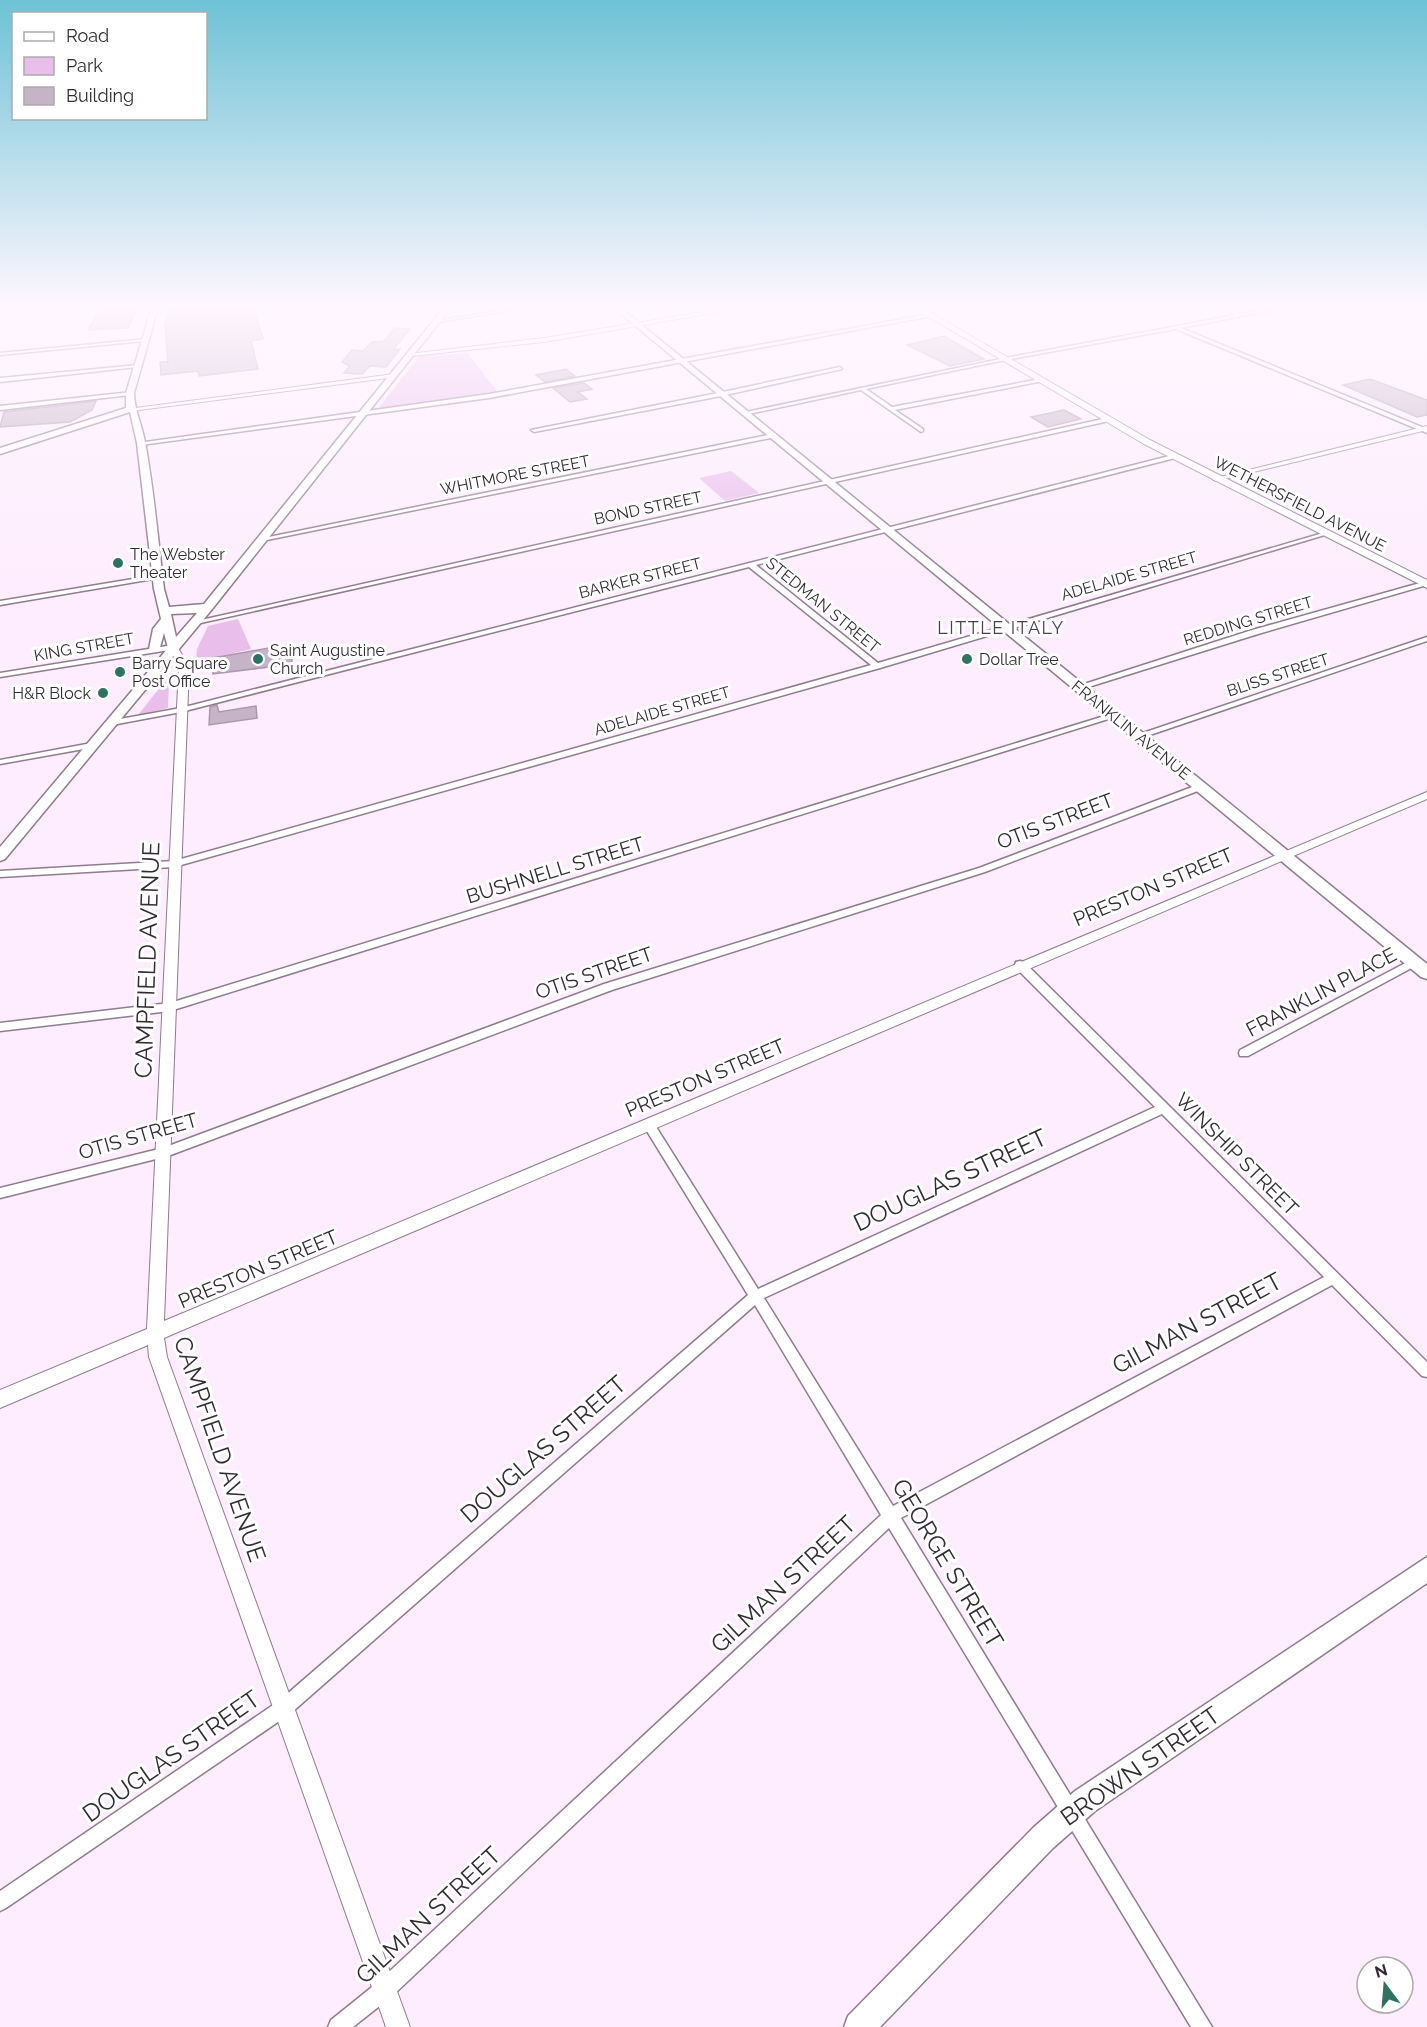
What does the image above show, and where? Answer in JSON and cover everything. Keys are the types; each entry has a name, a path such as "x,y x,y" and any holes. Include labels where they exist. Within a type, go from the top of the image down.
{"main road":[{"path":"130,399 141,443 157,577 173,647"},
{"path":"0,856 196,622 376,399"},
{"name":"FRANKLIN AVENUE","path":"727,399 1421,968"},
{"name":"WETHERSFIELD AVENUE","path":"1070,399 1173,457 1426,584"},
{"path":"0,451 131,409"},
{"path":"165,616 209,606"},
{"path":"155,649 159,629 165,616"},
{"name":"BROWN STREET","path":"859,2027 1043,1838 1070,1814 1099,1791 1427,1569"}],"street":[{"path":"0,408 82,399"},
{"path":"131,409 214,399"},
{"path":"141,443 470,399"},
{"path":"534,430 692,399"},
{"path":"744,412 813,399"},
{"path":"876,399 921,430"},
{"path":"891,409 946,399"},
{"path":"1350,399 1426,430"},
{"name":"BOND STREET","path":"196,622 1107,420"},
{"path":"1216,479 1426,430"},
{"name":"WHITMORE STREET","path":"262,539 773,436"},
{"name":"BARKER STREET","path":"112,723 181,710 1173,457"},
{"name":"ADELAIDE STREET","path":"0,874 174,864 877,666 1325,534"},
{"name":"STEDMAN STREET","path":"751,565 877,666"},
{"path":"0,603 157,577"},
{"name":"REDDING STREET","path":"1079,687 1255,632 1426,584"},
{"name":"BLISS STREET","path":"1138,736 1427,639"},
{"name":"CAMPFIELD AVENUE","path":"173,647 183,666 155,1335 158,1357 398,2027"},
{"name":"KING STREET","path":"0,675 173,647"},
{"name":"BUSHNELL STREET","path":"0,1027 170,1007 1114,716"},
{"path":"0,762 92,745"},
{"name":"OTIS STREET","path":"0,1193 164,1153 608,987 982,870 1200,787"},
{"name":"PRESTON STREET","path":"0,1400 1020,965 1427,795"},
{"name":"WINSHIP STREET","path":"1020,965 1427,1371"},
{"name":"FRANKLIN PLACE","path":"1244,1053 1421,968"},
{"name":"DOUGLAS STREET","path":"0,1902 285,1707 756,1296 1164,1108"},
{"name":"GEORGE STREET","path":"649,1125 892,1515 1070,1814 1202,2027"},
{"name":"GILMAN STREET","path":"338,2027 384,1990 892,1515 1333,1278"}],"green space":[{"path":"386,399 451,399 378,409"},
{"path":"731,471 759,493 725,501 699,478"},
{"path":"238,619 251,649 196,662 197,649 208,626"},
{"path":"169,680 168,708 138,715 165,681"}],"building":[{"path":"566,399 587,399 570,402"},
{"path":"1374,399 1427,400 1427,415 1417,417"},
{"path":"96,401 92,410 70,422 0,427 4,412"},
{"path":"1064,410 1081,419 1048,427 1031,417"},
{"name":"Saint Augustine Church","path":"291,644 292,662 285,665 213,674 213,658"},
{"path":"217,705 219,712 256,706 257,718 209,725 210,707"}],"place":[{"name":"The Webster Theater","path":"118,563"},
{"name":"Saint Augustine Church","path":"258,659"},
{"name":"Dollar Tree","path":"967,659"},
{"name":"Barry Square Post Office","path":"120,672"},
{"name":"H&R Block","path":"103,693"}],"district":[{"name":"LITTLE ITALY","path":"1001,627"}]}
